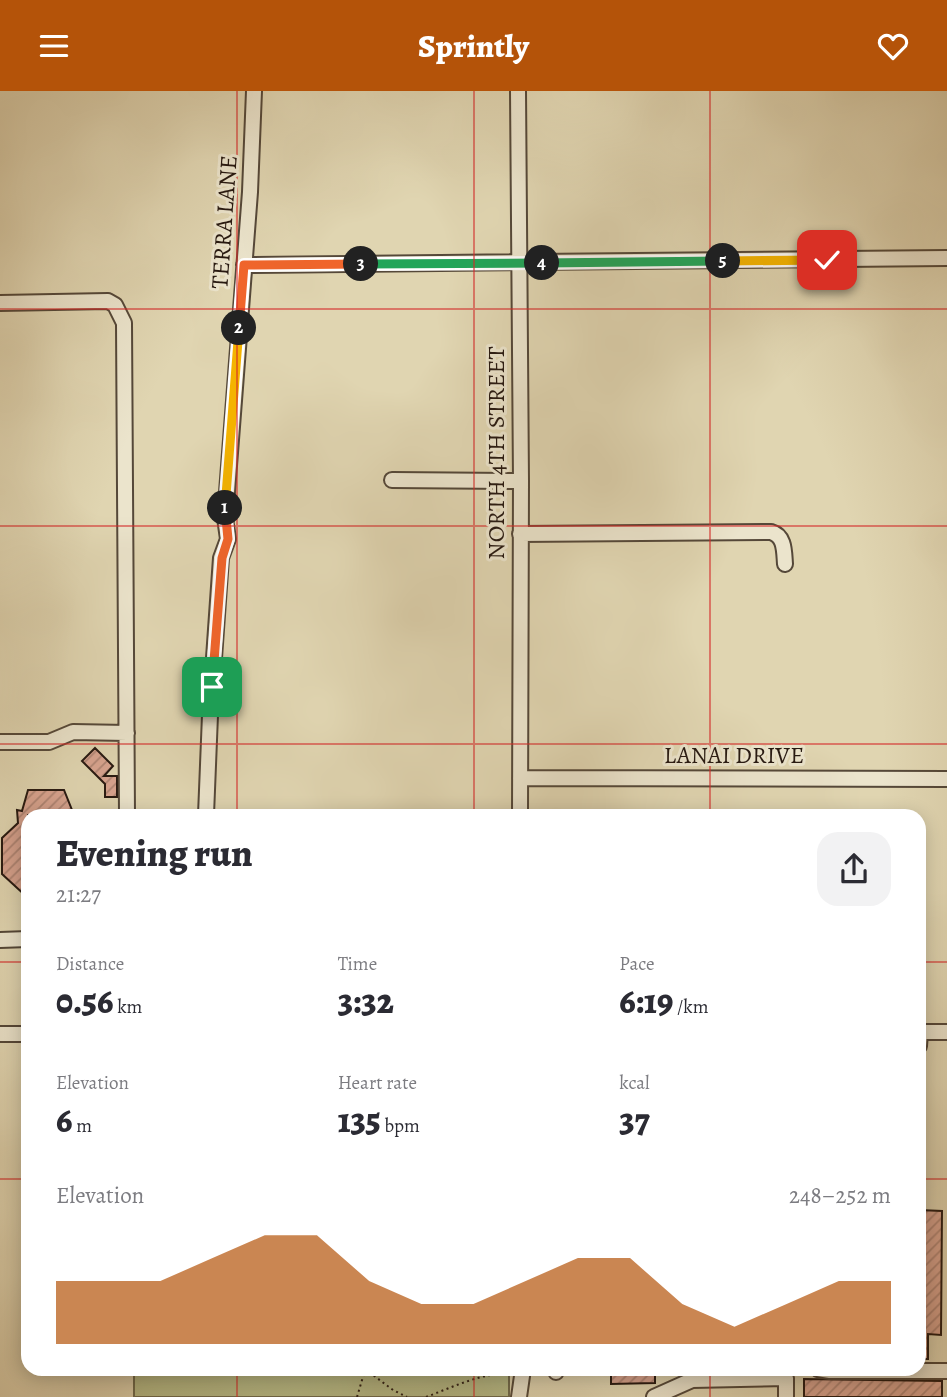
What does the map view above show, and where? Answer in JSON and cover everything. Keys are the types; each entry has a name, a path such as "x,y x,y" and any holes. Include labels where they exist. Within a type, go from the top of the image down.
{"street":[{"name":"TERRA LANE","path":"206,809 210,715 222,558 228,539 225,518 254,91"},
{"name":"NORTH 4TH STREET","path":"518,91 520,809"},
{"path":"244,265 947,258"},
{"path":"0,303 108,302 115,305 124,323 127,809"},
{"path":"392,480 521,481"},
{"path":"520,534 771,532 781,539 785,564"},
{"path":"0,742 49,742 73,732 127,733"},
{"name":"LANAI DRIVE","path":"520,778 947,779"},
{"path":"0,940 21,939"},
{"path":"926,1036 947,1032"},
{"path":"0,1034 21,1034"},
{"path":"926,1371 947,1371"},
{"path":"519,1397 522,1376"},
{"path":"654,1397 692,1380 749,1376"},
{"path":"786,1397 790,1376"}],"path":[{"path":"357,1397 363,1376"},
{"path":"374,1376 407,1397"},
{"path":"426,1397 488,1376"}],"green space":[{"path":"134,1376 509,1376 509,1397 134,1397"}],"building":[{"path":"95,748 113,766 104,776 117,776 117,797 105,797 105,784 82,761"},
{"path":"28,790 64,790 72,809 23,809"},
{"path":"17,810 21,811 21,892 2,874 2,838 18,823"},
{"path":"926,1210 942,1211 941,1335 928,1334 928,1359"},
{"path":"611,1376 655,1376 655,1383 611,1384"},
{"path":"804,1379 942,1381 942,1397 804,1397"}],"route":[{"path":"212,687 222,558 228,539 225,518 244,265 827,260"}]}
